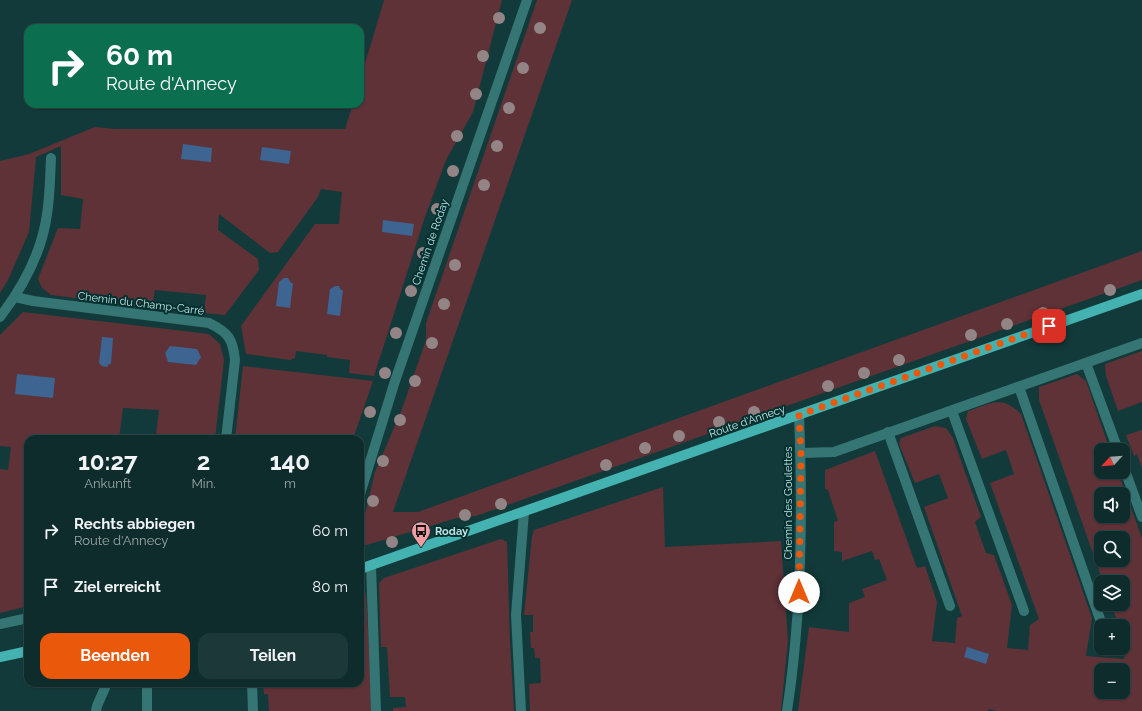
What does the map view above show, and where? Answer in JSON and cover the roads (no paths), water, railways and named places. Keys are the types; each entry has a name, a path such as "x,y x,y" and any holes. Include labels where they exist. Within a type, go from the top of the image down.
{"main road":[{"name":"Route d'Annecy","path":"364,568 1142,294"},
{"path":"0,657 24,652"}],"street":[{"name":"Chemin de Roday","path":"364,481 395,381 527,0"},
{"path":"0,317 15,297 39,249 47,214 51,158"},
{"name":"Chemin du Champ-Carré","path":"15,297 209,323 223,329 230,338 234,348 235,360 226,435"},
{"path":"801,453 834,452 1142,343"},
{"path":"1086,363 1115,443"},
{"path":"1019,387 1100,619"},
{"path":"952,411 1024,611"},
{"name":"Chemin des Goulettes","path":"787,711 795,660 799,592 801,453 799,415"},
{"path":"888,432 950,606"},
{"path":"1128,479 1142,517"},
{"path":"521,711 516,615 524,512"},
{"path":"371,566 376,711"},
{"path":"0,624 24,619"},
{"path":"96,711 105,687"},
{"path":"147,687 147,711"},
{"path":"252,687 253,711"}],"water":[{"path":"183,144 212,148 211,162 181,159"},
{"path":"262,147 291,151 289,164 260,160"},
{"path":"383,220 414,224 412,236 382,232"},
{"path":"284,278 288,278 291,283 293,283 290,308 276,306 279,282"},
{"path":"335,286 339,286 341,290 343,290 340,316 327,314 330,289"},
{"path":"102,337 113,338 111,364 107,367 102,366 99,363"},
{"path":"170,346 197,349 201,357 196,365 168,362 165,353"},
{"path":"17,374 55,378 53,398 15,394"},
{"path":"967,647 989,654 986,664 964,657"}],"place":[{"name":"Roday","path":"421,548"}]}
